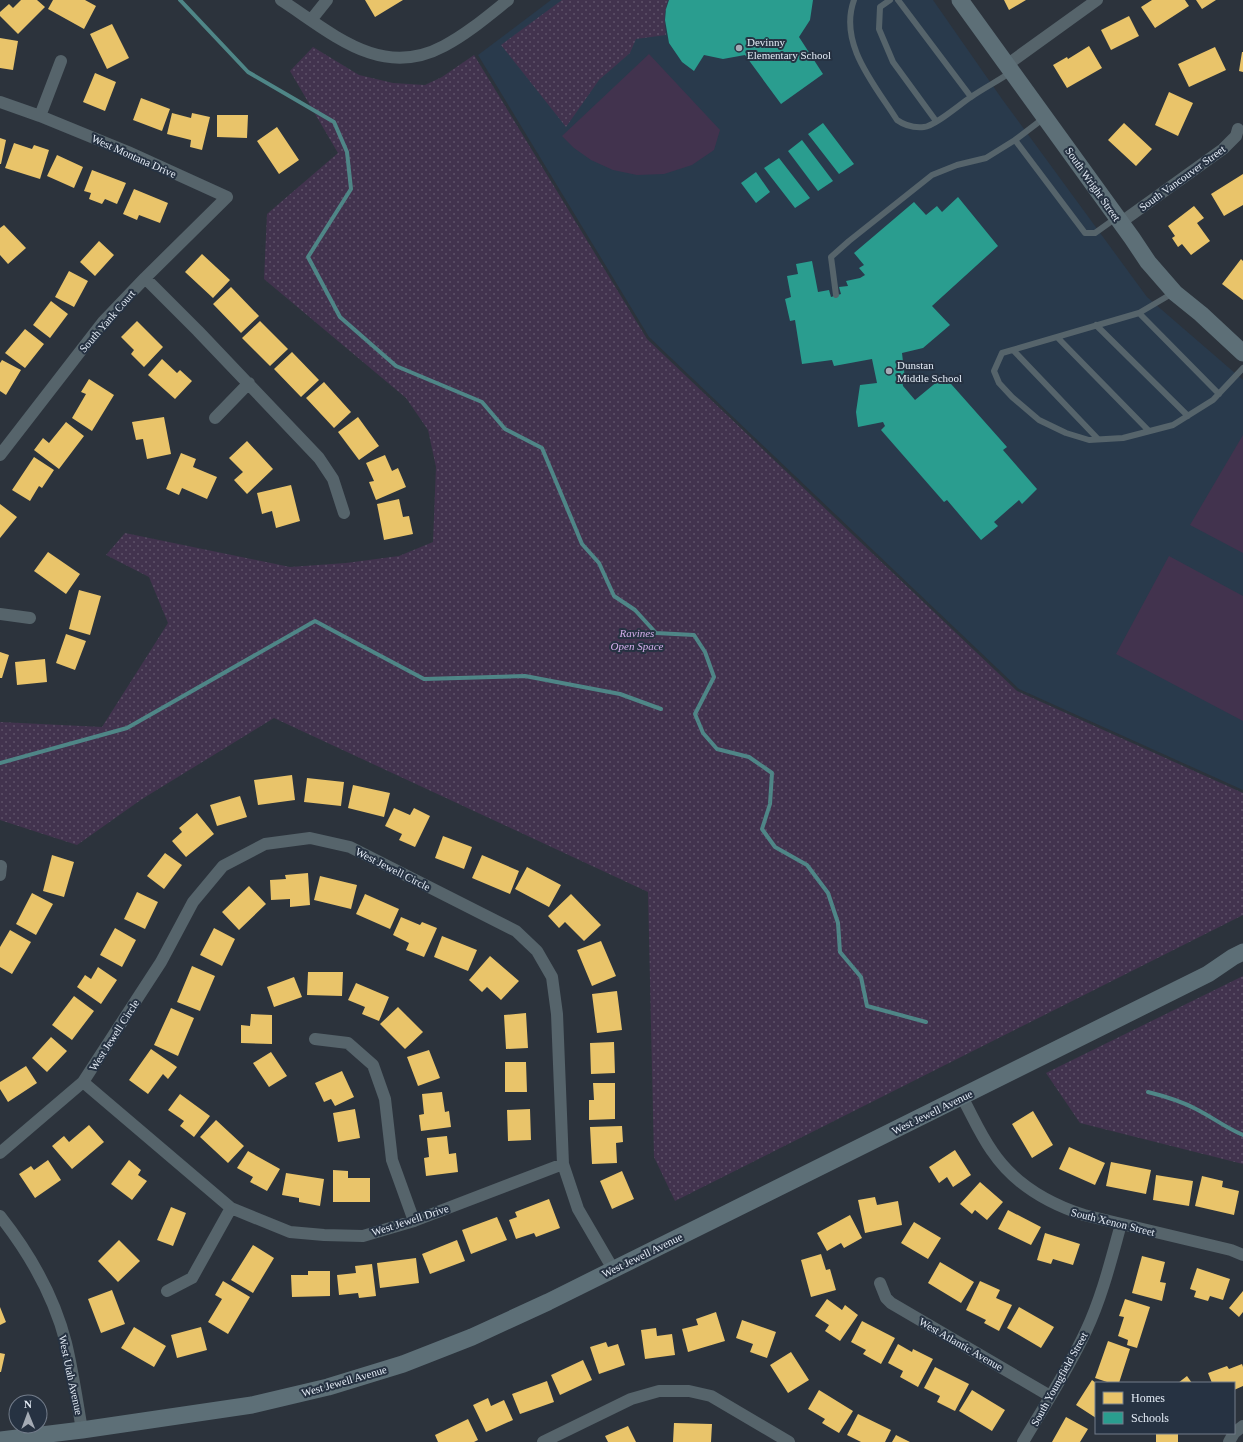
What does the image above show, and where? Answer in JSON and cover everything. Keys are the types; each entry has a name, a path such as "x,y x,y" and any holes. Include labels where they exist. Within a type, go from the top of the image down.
{"main road":[{"name":"South Wright Street","path":"960,0 1148,262 1174,293 1201,314 1243,352"},
{"name":"West Jewell Avenue","path":"0,1440 83,1436 169,1418 252,1405 328,1386 395,1366 472,1337 548,1302 962,1097 1208,974 1243,952"}],"street":[{"path":"281,0 356,48 379,56 402,59 422,55 444,47 508,0"},
{"path":"311,20 327,0"},
{"path":"1010,68 1097,0"},
{"path":"40,116 61,61"},
{"name":"West Montana Drive","path":"0,102 20,108 128,152 227,197"},
{"name":"South Vancouver Street","path":"1118,220 1223,149 1236,136 1238,129"},
{"name":"South Yank Court","path":"0,455 98,328 145,278 227,197"},
{"path":"145,278 249,383 319,458 333,479 344,513"},
{"path":"215,418 249,383"},
{"path":"0,614 30,618"},
{"name":"West Jewell Circle","path":"0,1153 83,1082 161,962 193,902 223,866 265,844 310,838 350,847 516,932 537,951 552,977 557,1014 564,1164 578,1209 613,1269"},
{"path":"315,1039 348,1043 373,1065 385,1099 392,1160 414,1221"},
{"name":"West Jewell Drive","path":"83,1082 231,1208 290,1232 363,1236 414,1221 564,1164"},
{"name":"South Xenon Street","path":"962,1097 992,1151 1010,1173 1023,1185 1040,1196 1066,1210 1231,1250 1243,1255"},
{"path":"167,1292 192,1278 231,1208"},
{"name":"West Utah Avenue","path":"0,1216 30,1258 52,1302 69,1354 83,1436"},
{"name":"South Youngfield Street","path":"1023,1442 1071,1362 1093,1314 1108,1270 1121,1224"},
{"name":"West Atlantic Avenue","path":"880,1283 886,1298 891,1303 1050,1396"},
{"path":"543,1442 567,1437 632,1399 658,1391 688,1391 711,1396 790,1442"},
{"path":"1235,1433 1243,1426"}],"lane":[{"path":"854,0 849,28 854,48 868,76 897,120 902,123 915,127 925,127 936,122 1010,68"},
{"path":"890,0 880,7 879,29 894,62 936,122"},
{"path":"898,0 971,97"},
{"path":"836,295 831,257 849,241 932,175 957,164 986,158 1015,140 1045,117"},
{"path":"1015,140 1085,233 1095,233 1118,220"},
{"path":"1174,293 1139,313 1002,353 994,371 999,383 1012,398 1040,420 1066,433 1089,440 1123,438 1173,425 1213,400 1243,368"},
{"path":"1139,313 1219,394"},
{"path":"1096,325 1188,416"},
{"path":"1057,337 1149,431"},
{"path":"1013,350 1098,439"}],"shaded area":[{"path":"551,0 933,0 1002,99 1147,297 1243,380 1243,790 1019,689 649,337 478,55"}],"green space":[{"path":"562,0 668,0 665,17 666,35 636,39 630,53 599,80 566,127 501,45"},
{"name":"Ravines Open Space","path":"313,47 359,75 393,83 425,85 442,77 474,55 647,339 1017,691 1243,793 1243,915 675,1201 654,1157 648,892 274,718 142,799 77,845 0,820 0,722 102,727 168,623 149,577 106,555 125,533 290,567 346,563 399,556 433,542 436,467 428,430 406,398 264,279 267,214 338,153 290,71"},
{"path":"649,54 720,130 714,150 692,165 664,174 637,175 613,170 591,160 574,148 562,136"},
{"path":"1243,435 1243,553 1190,525"},
{"path":"1169,556 1243,596 1243,721 1116,654"},
{"path":"1243,976 1243,1164 1080,1123 1046,1073"}],"building: Homes":[{"path":"21,0 37,0 45,7 18,34 0,16 0,12 9,4 13,8"},
{"path":"53,0 85,0 96,6 84,29 48,9"},
{"path":"365,0 403,0 375,17"},
{"path":"1004,0 1026,0 1009,10"},
{"path":"1152,0 1185,0 1189,6 1155,28 1141,7"},
{"path":"1196,0 1216,0 1202,9"},
{"path":"1129,16 1139,36 1111,50 1101,30"},
{"path":"112,24 129,58 107,69 90,34"},
{"path":"0,38 18,41 13,70 0,68"},
{"path":"1089,46 1102,68 1067,88 1053,65 1067,57 1068,59"},
{"path":"1215,47 1226,70 1189,87 1178,64"},
{"path":"1243,52 1243,72 1239,71"},
{"path":"95,73 116,82 105,111 83,102"},
{"path":"1169,92 1193,103 1178,136 1155,125"},
{"path":"141,98 170,109 162,131 133,120"},
{"path":"172,113 191,118 192,113 210,117 202,150 190,147 191,140 167,134"},
{"path":"217,115 248,115 247,138 217,137"},
{"path":"1124,123 1152,149 1136,166 1108,140"},
{"path":"277,127 299,160 279,174 257,141"},
{"path":"0,138 6,140 1,164 0,164"},
{"path":"14,143 32,149 34,145 49,150 40,179 5,168"},
{"path":"57,155 83,167 74,188 47,176"},
{"path":"92,170 126,183 117,204 105,199 102,204 89,199 91,193 84,191"},
{"path":"1243,174 1243,205 1224,216 1211,194"},
{"path":"134,189 168,203 160,223 139,215 137,220 123,214"},
{"path":"1194,206 1204,218 1197,223 1210,241 1191,255 1182,244 1178,247 1172,238 1175,236 1168,226"},
{"path":"4,225 26,248 8,264 0,255 0,228"},
{"path":"99,241 114,255 95,276 80,262"},
{"path":"202,254 230,280 213,298 185,272"},
{"path":"1241,259 1243,261 1243,300 1222,284"},
{"path":"69,271 88,281 74,307 55,297"},
{"path":"231,287 259,316 241,333 213,304"},
{"path":"51,301 68,314 50,338 33,325"},
{"path":"137,321 163,347 144,367 131,354 134,350 121,337"},
{"path":"260,321 288,349 270,366 242,338"},
{"path":"25,329 44,344 25,368 5,353"},
{"path":"292,352 319,380 301,397 274,369"},
{"path":"162,359 177,373 180,370 192,381 175,399 148,375"},
{"path":"2,360 21,370 6,395 0,391 0,363"},
{"path":"89,379 114,395 92,431 72,418 86,394 81,392"},
{"path":"324,382 351,412 334,428 306,398"},
{"path":"164,417 171,454 147,459 143,439 136,440 132,422"},
{"path":"358,417 379,446 359,460 338,432"},
{"path":"66,422 84,436 59,469 34,450 43,438 49,443"},
{"path":"247,441 273,469 247,494 234,480 243,472 229,458"},
{"path":"181,453 196,459 193,467 217,477 207,499 182,488 179,495 166,489"},
{"path":"385,455 392,471 398,468 406,487 376,500 369,482 374,481 366,463"},
{"path":"34,457 54,470 42,488 39,486 30,501 12,490"},
{"path":"291,485 300,521 276,528 272,511 262,514 257,493"},
{"path":"399,499 403,517 409,516 413,534 384,540 377,504"},
{"path":"0,504 17,517 0,538"},
{"path":"48,552 80,574 66,594 34,571"},
{"path":"79,590 101,596 90,635 69,629"},
{"path":"66,634 86,641 75,670 56,663"},
{"path":"0,652 9,655 2,678 0,678"},
{"path":"45,659 47,682 17,685 15,662"},
{"path":"292,775 295,800 258,805 254,780"},
{"path":"307,778 344,782 341,806 304,802"},
{"path":"353,785 390,793 384,817 348,808"},
{"path":"240,796 247,817 217,826 210,805"},
{"path":"394,808 410,815 414,808 430,816 415,847 399,840 402,834 385,826"},
{"path":"197,813 214,834 186,857 172,841 182,832 179,828"},
{"path":"443,836 472,847 464,869 435,858"},
{"path":"165,853 182,865 164,889 147,876"},
{"path":"52,855 74,862 64,897 43,891"},
{"path":"482,855 519,871 510,894 472,878"},
{"path":"527,867 561,885 549,907 515,889"},
{"path":"308,873 310,905 290,907 290,899 271,900 270,880 286,879 285,875"},
{"path":"320,876 357,885 351,909 314,900"},
{"path":"249,886 266,904 239,930 222,912"},
{"path":"137,892 158,902 145,929 124,919"},
{"path":"32,893 53,904 36,935 16,924"},
{"path":"365,894 399,909 390,929 356,914"},
{"path":"571,894 601,925 584,941 565,922 559,928 548,916"},
{"path":"401,917 420,925 422,922 437,928 424,957 406,950 409,943 393,935"},
{"path":"115,928 136,940 122,967 100,955"},
{"path":"214,928 235,939 222,966 200,955"},
{"path":"10,930 31,942 12,974 0,967 0,947"},
{"path":"442,936 477,950 468,971 434,957"},
{"path":"601,941 616,976 592,986 577,950"},
{"path":"490,956 519,981 501,1000 487,987 482,992 469,980"},
{"path":"192,966 215,976 200,1011 177,1002"},
{"path":"98,967 117,980 101,1004 77,987 85,975 91,979"},
{"path":"308,972 343,972 342,996 307,995"},
{"path":"294,977 302,997 274,1007 267,987"},
{"path":"356,983 389,997 379,1021 362,1014 365,1007 348,1000"},
{"path":"617,991 622,1030 597,1033 592,994"},
{"path":"74,996 94,1011 72,1040 52,1025"},
{"path":"398,1007 423,1032 405,1049 380,1024"},
{"path":"171,1008 194,1018 178,1056 154,1045"},
{"path":"526,1013 528,1048 506,1049 504,1015"},
{"path":"251,1014 272,1015 272,1044 241,1043 241,1025 250,1026"},
{"path":"51,1037 67,1051 47,1072 32,1058"},
{"path":"614,1042 615,1073 591,1074 590,1043"},
{"path":"151,1049 177,1067 168,1079 163,1074 148,1094 129,1080"},
{"path":"429,1050 440,1078 418,1086 407,1057"},
{"path":"271,1052 287,1076 269,1087 253,1063"},
{"path":"505,1062 526,1062 527,1092 505,1092"},
{"path":"26,1066 37,1083 8,1102 0,1089 0,1082"},
{"path":"342,1071 354,1097 335,1106 331,1099 324,1102 315,1083"},
{"path":"593,1083 615,1083 615,1119 589,1120 589,1100 594,1100"},
{"path":"442,1092 445,1112 449,1111 451,1127 421,1131 419,1115 424,1114 422,1094"},
{"path":"180,1094 210,1116 194,1137 180,1126 184,1121 168,1110"},
{"path":"355,1109 360,1138 338,1142 333,1113"},
{"path":"530,1109 531,1140 508,1141 507,1110"},
{"path":"1033,1111 1053,1145 1032,1158 1012,1124"},
{"path":"216,1120 244,1146 228,1163 200,1137"},
{"path":"89,1125 104,1142 72,1169 52,1146 64,1136 69,1142"},
{"path":"622,1126 623,1142 616,1143 617,1163 592,1164 590,1127"},
{"path":"447,1136 449,1154 456,1153 458,1172 426,1176 424,1158 429,1157 427,1138"},
{"path":"1069,1147 1105,1163 1095,1185 1059,1169"},
{"path":"955,1150 971,1175 953,1187 947,1177 939,1183 929,1167"},
{"path":"248,1151 280,1169 267,1191 250,1182 253,1177 237,1168"},
{"path":"48,1160 61,1180 35,1198 19,1174 31,1166 34,1170"},
{"path":"129,1160 141,1170 138,1175 147,1181 132,1200 111,1184"},
{"path":"1111,1162 1151,1170 1146,1194 1106,1186"},
{"path":"333,1170 348,1171 348,1178 370,1178 370,1202 333,1202"},
{"path":"622,1171 634,1199 612,1209 600,1181"},
{"path":"286,1173 324,1179 320,1206 299,1202 299,1198 282,1195"},
{"path":"1156,1175 1193,1181 1189,1206 1153,1200"},
{"path":"1202,1176 1223,1181 1222,1187 1239,1191 1234,1215 1195,1206"},
{"path":"980,1182 1003,1202 987,1220 975,1210 972,1214 960,1204"},
{"path":"875,1197 877,1205 898,1201 902,1225 865,1233 858,1200"},
{"path":"549,1199 560,1228 536,1237 534,1233 516,1239 509,1220 517,1217 515,1212"},
{"path":"171,1207 186,1213 173,1246 157,1240"},
{"path":"1008,1210 1041,1227 1031,1245 998,1229"},
{"path":"850,1215 862,1238 844,1248 841,1243 827,1251 817,1233"},
{"path":"497,1217 507,1240 471,1254 462,1230"},
{"path":"914,1222 941,1238 928,1259 901,1243"},
{"path":"1045,1233 1080,1244 1073,1265 1053,1259 1051,1264 1037,1260"},
{"path":"119,1240 140,1261 118,1282 98,1261"},
{"path":"457,1240 465,1261 430,1274 422,1254"},
{"path":"253,1245 274,1258 253,1293 231,1280"},
{"path":"821,1254 826,1270 830,1269 836,1290 811,1297 801,1260"},
{"path":"1142,1256 1165,1262 1160,1282 1166,1283 1162,1301 1132,1293"},
{"path":"416,1258 419,1283 380,1288 377,1263"},
{"path":"940,1262 974,1282 961,1303 928,1283"},
{"path":"372,1264 376,1296 359,1298 358,1293 339,1295 337,1275 356,1273 355,1266"},
{"path":"1197,1268 1230,1279 1223,1300 1210,1296 1208,1301 1194,1297 1196,1291 1190,1289"},
{"path":"308,1271 330,1271 330,1296 292,1297 291,1275 308,1275"},
{"path":"223,1281 250,1297 228,1334 208,1322 222,1299 215,1295"},
{"path":"980,1281 1000,1290 996,1298 1012,1305 999,1331 984,1323 986,1320 966,1310"},
{"path":"112,1290 125,1324 101,1333 88,1299"},
{"path":"1243,1291 1243,1312 1239,1317 1229,1308"},
{"path":"827,1299 842,1310 845,1305 858,1315 840,1341 825,1331 829,1325 815,1316"},
{"path":"1125,1299 1150,1307 1137,1348 1127,1345 1128,1340 1118,1336 1124,1317 1119,1316"},
{"path":"0,1307 6,1322 0,1325"},
{"path":"1019,1307 1054,1327 1041,1348 1007,1328"},
{"path":"716,1312 725,1341 688,1352 682,1329 698,1325 696,1319"},
{"path":"742,1320 776,1332 767,1358 750,1352 753,1344 736,1338"},
{"path":"862,1321 895,1338 881,1364 863,1354 866,1350 851,1342"},
{"path":"134,1327 166,1346 154,1367 121,1348"},
{"path":"201,1327 207,1350 177,1358 171,1335"},
{"path":"656,1328 657,1336 672,1334 675,1355 645,1359 641,1330"},
{"path":"1108,1341 1130,1349 1119,1382 1107,1382 1095,1378"},
{"path":"606,1342 608,1347 618,1344 625,1365 599,1374 590,1347"},
{"path":"898,1344 912,1352 913,1349 933,1359 918,1387 900,1377 903,1371 888,1363"},
{"path":"791,1352 809,1380 788,1393 770,1365"},
{"path":"0,1353 5,1354 1,1372 0,1372"},
{"path":"583,1360 592,1380 560,1395 551,1375"},
{"path":"1242,1364 1243,1386 1235,1390 1235,1382 1212,1382 1208,1373 1227,1366 1229,1369"},
{"path":"935,1367 969,1384 955,1411 937,1402 940,1396 924,1388"},
{"path":"1187,1376 1191,1382 1179,1382"},
{"path":"1092,1380 1095,1382 1095,1417 1076,1405"},
{"path":"547,1381 554,1402 520,1414 512,1394"},
{"path":"819,1390 853,1411 839,1433 822,1423 825,1419 808,1409"},
{"path":"972,1390 1005,1410 992,1431 959,1411"},
{"path":"488,1398 491,1406 504,1400 513,1420 486,1432 473,1405"},
{"path":"858,1414 891,1430 885,1442 861,1442 847,1435"},
{"path":"1066,1417 1088,1429 1080,1442 1052,1442"},
{"path":"468,1419 478,1440 474,1442 438,1442 435,1435"},
{"path":"674,1423 712,1424 711,1442 673,1442"},
{"path":"628,1426 636,1442 608,1442 605,1436"},
{"path":"1156,1434 1178,1434 1178,1442 1156,1442"},
{"path":"896,1435 910,1442 892,1442"}],"building: Schools":[{"name":"Devinny Elementary School","path":"669,0 813,0 810,20 799,37 823,74 781,104 745,55 723,59 704,55 694,71 682,62 669,43 665,20"},
{"path":"823,123 854,164 839,174 808,134"},
{"path":"802,140 833,181 818,191 788,151"},
{"path":"779,158 810,198 795,208 764,168"},
{"path":"756,172 770,192 756,203 741,183"},
{"name":"Dunstan Middle School","path":"958,197 998,246 932,306 950,325 923,348 902,353 905,379 902,380 903,386 915,400 944,376 1007,447 1003,450 1037,489 1022,504 1019,500 994,522 998,526 981,540 947,500 944,502 881,430 885,426 883,422 858,427 856,412 860,385 877,383 872,359 834,366 832,360 802,364 795,320 790,321 785,299 791,297 787,276 798,274 796,264 812,261 818,292 829,290 831,297 841,294 839,287 848,286 846,281 860,278 865,275 859,268 864,265 854,253 914,202 926,215 937,206 942,212"}],"waterway":[{"path":"180,0 248,72 334,122 347,152 351,189 308,257 340,317 396,366 482,402 505,429 542,448 582,544 599,563 614,596 635,610 656,633 694,635 705,652 714,677 695,714 703,733 717,749 749,757 772,773 770,804 762,829 775,847 807,865 828,893 838,923 840,952 861,977 867,1006 926,1022"},
{"path":"0,763 127,728 315,621 424,679 525,676 620,694 661,709"},
{"path":"1148,1092 1190,1106 1243,1135"}],"place":[{"name":"Devinny Elementary School","path":"739,48"},
{"name":"Dunstan Middle School","path":"889,371"}]}
